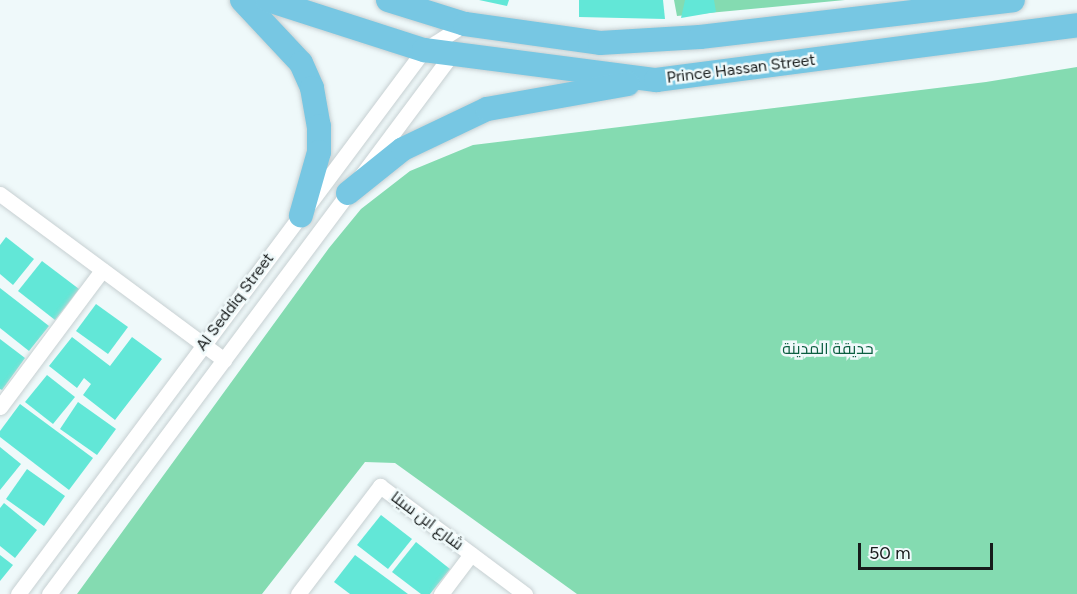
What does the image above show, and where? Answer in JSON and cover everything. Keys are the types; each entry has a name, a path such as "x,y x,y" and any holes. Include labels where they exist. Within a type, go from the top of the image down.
{"main road":[{"path":"242,0 301,63 312,88 319,126 319,152 301,215"},
{"name":"Prince Hassan Street","path":"268,0 440,47 656,80 1077,25"},
{"path":"388,0 465,24 600,43 700,37 1013,0"},
{"path":"348,193 403,149 487,109 656,80"}],"street":[{"path":"430,14 440,47"},
{"name":"Al Seddiq Street","path":"18,594 301,215 440,47 465,24"},
{"name":"Al Seddiq Street","path":"49,594 348,193 440,47"},
{"path":"0,194 224,360"},
{"path":"0,407 102,270"},
{"name":"شارع ابن سينا","path":"298,594 380,486 525,594"},
{"path":"441,594 471,554"}],"green space":[{"path":"674,0 845,0 677,16"},
{"name":"حديقة المدينة","path":"1077,67 1077,594 577,594 395,463 365,462 262,594 77,594 329,248 361,209 410,171 473,145 986,82"}],"building":[{"path":"479,0 509,0 507,6"},
{"path":"579,0 663,0 665,19 579,17"},
{"path":"685,0 714,0 716,12 681,18"},
{"path":"6,237 34,259 13,285 0,274 0,245"},
{"path":"42,261 79,289 55,320 18,291"},
{"path":"0,288 49,326 29,351 0,328"},
{"path":"96,304 128,327 108,354 76,331"},
{"path":"72,337 110,366 132,337 162,359 115,420 83,395 91,384 84,378 77,388 49,366"},
{"path":"0,339 25,358 2,390 0,389"},
{"path":"47,375 75,397 53,424 25,402"},
{"path":"78,402 116,429 97,455 60,429"},
{"path":"20,404 93,458 69,490 0,437 0,431"},
{"path":"0,447 21,464 0,490"},
{"path":"27,469 65,496 44,526 6,499"},
{"path":"4,503 37,530 15,558 0,546 0,508"},
{"path":"381,515 412,539 388,569 357,545"},
{"path":"416,542 450,569 430,594 421,594 392,572"},
{"path":"0,555 13,565 0,581"},
{"path":"355,555 408,594 350,594 334,582"}]}
